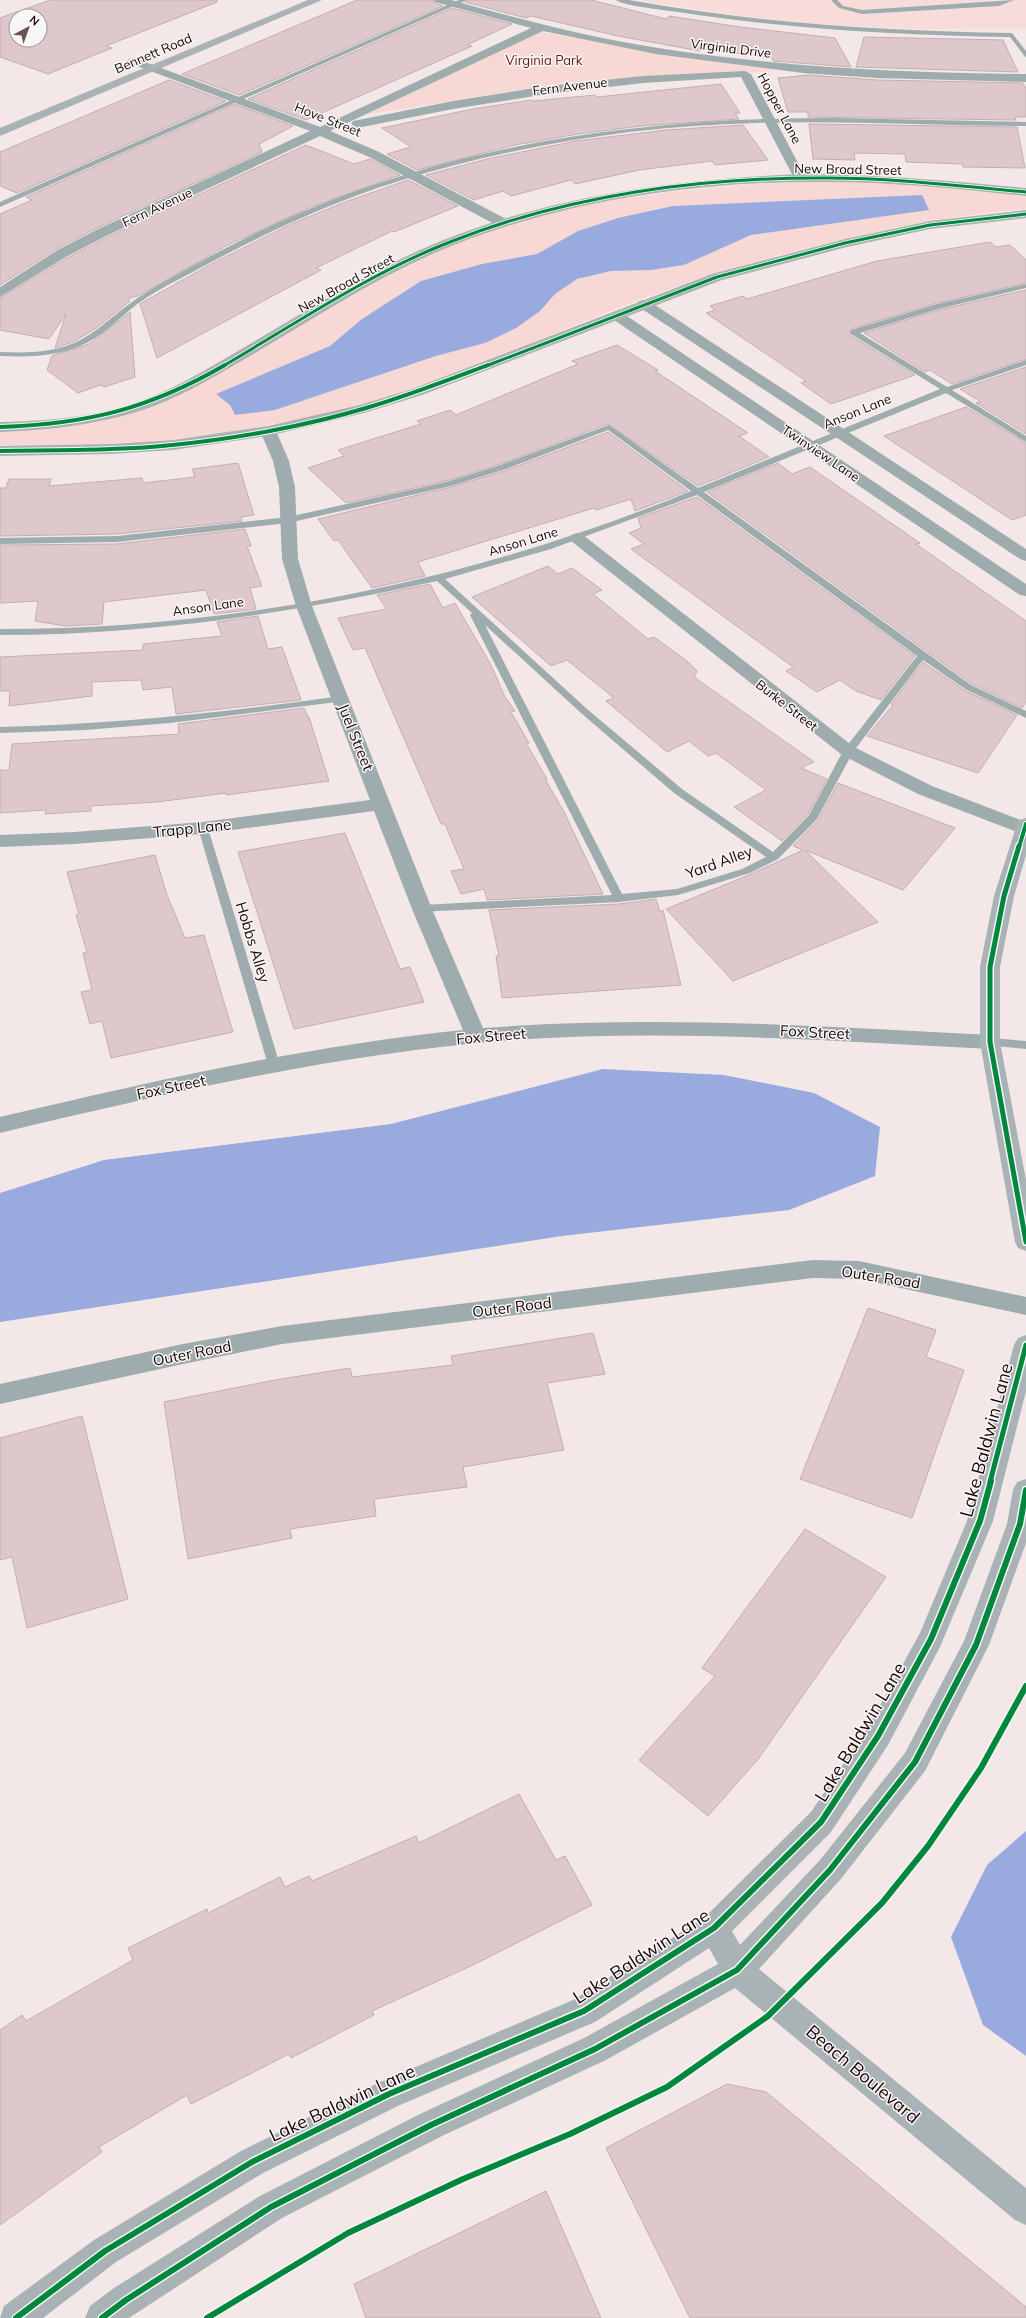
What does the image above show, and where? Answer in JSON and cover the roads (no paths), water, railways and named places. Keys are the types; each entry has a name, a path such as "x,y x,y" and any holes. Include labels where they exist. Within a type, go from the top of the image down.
{"street":[{"name":"Bennett Road","path":"0,132 317,0"},
{"name":"Virginia Drive","path":"440,0 459,2 539,29 617,45 692,57 824,73 909,77 1026,78"},
{"name":"Fern Avenue","path":"0,293 61,254 101,233 539,29"},
{"name":"Bennett Road","path":"119,67 148,56"},
{"name":"Hove Street","path":"133,61 320,131 373,154 503,223"},
{"name":"Fern Avenue","path":"320,131 480,99 552,88 623,80 745,74 824,73"},
{"name":"Hopper Lane","path":"745,74 800,178"},
{"name":"New Broad Street","path":"0,427 28,426 88,420 134,408 173,392 403,264 448,243 503,223 582,203 657,190 800,178 900,180 1026,192"},
{"path":"0,451 96,450 173,445 268,431 364,409 417,392 717,277 845,243 930,225 1026,214"},
{"name":"Twinview Lane","path":"644,304 1026,556"},
{"name":"Twinview Lane","path":"616,315 1026,591"},
{"name":"Juel Street","path":"268,431 281,461 287,487 290,559 304,606 422,909 476,1036"},
{"name":"Burke Street","path":"577,538 848,751 926,790 1025,826"},
{"name":"Trapp Lane","path":"0,841 74,838 203,828 382,804"},
{"path":"1025,826 1004,896 990,967 990,1042 1026,1242"},
{"name":"Fox Street","path":"0,1124 274,1065 366,1049 476,1036 607,1028 742,1028 990,1042"},
{"name":"Outer Road","path":"0,1394 183,1354 282,1335 813,1269 859,1270 1026,1306"},
{"name":"Lake Baldwin Lane","path":"16,2318 104,2251 252,2162 389,2094 584,2011 714,1928 822,1822 878,1736 931,1639 980,1521 1026,1345"},
{"path":"102,2318 126,2300 271,2207 431,2125 595,2049 737,1970 830,1870 915,1762 976,1645 1020,1524 1026,1490"},
{"name":"Beach Boulevard","path":"714,1928 737,1970 1026,2209"}],"lane":[{"path":"619,0 718,18 796,27 879,33 1012,34 1026,56"},
{"path":"834,0 841,8 862,12 999,4 1011,0"},
{"path":"0,205 459,2"},
{"path":"0,354 38,354 62,350 81,343 97,334 146,295 256,236 329,204 413,174 496,152 601,133 654,127 770,120 849,120 1026,124"},
{"path":"1026,286 970,297 920,310 854,332 1026,440"},
{"name":"Anson Lane","path":"0,632 46,632 178,624 304,606 440,579 508,560 577,538 698,491 944,389 1026,362"},
{"path":"0,541 117,539 288,520 448,484 503,466 610,427 968,687 1026,715"},
{"path":"440,579 584,711 678,791 774,857"},
{"path":"471,607 619,898"},
{"name":"Yard Alley","path":"422,909 619,898 678,892 746,871 774,857 813,817 848,751 922,655"},
{"path":"0,730 132,724 213,716 341,699"},
{"name":"Hobbs Alley","path":"203,828 274,1065"},
{"path":"990,1042 1026,1045"}],"water":[{"path":"922,195 929,210 751,235 684,265 651,270 611,271 577,279 555,294 540,311 516,328 485,343 436,356 275,410 235,415 230,405 216,394 330,346 362,319 421,281 482,264 537,254 578,231 618,218 673,206"},
{"path":"603,1069 724,1075 814,1093 880,1127 875,1176 789,1210 562,1236 0,1322 0,1193 104,1160 391,1124"},
{"path":"1026,1831 1026,2056 983,2025 951,1937 987,1865"}],"park label":[{"name":"Virginia Park","path":"544,60"}]}
